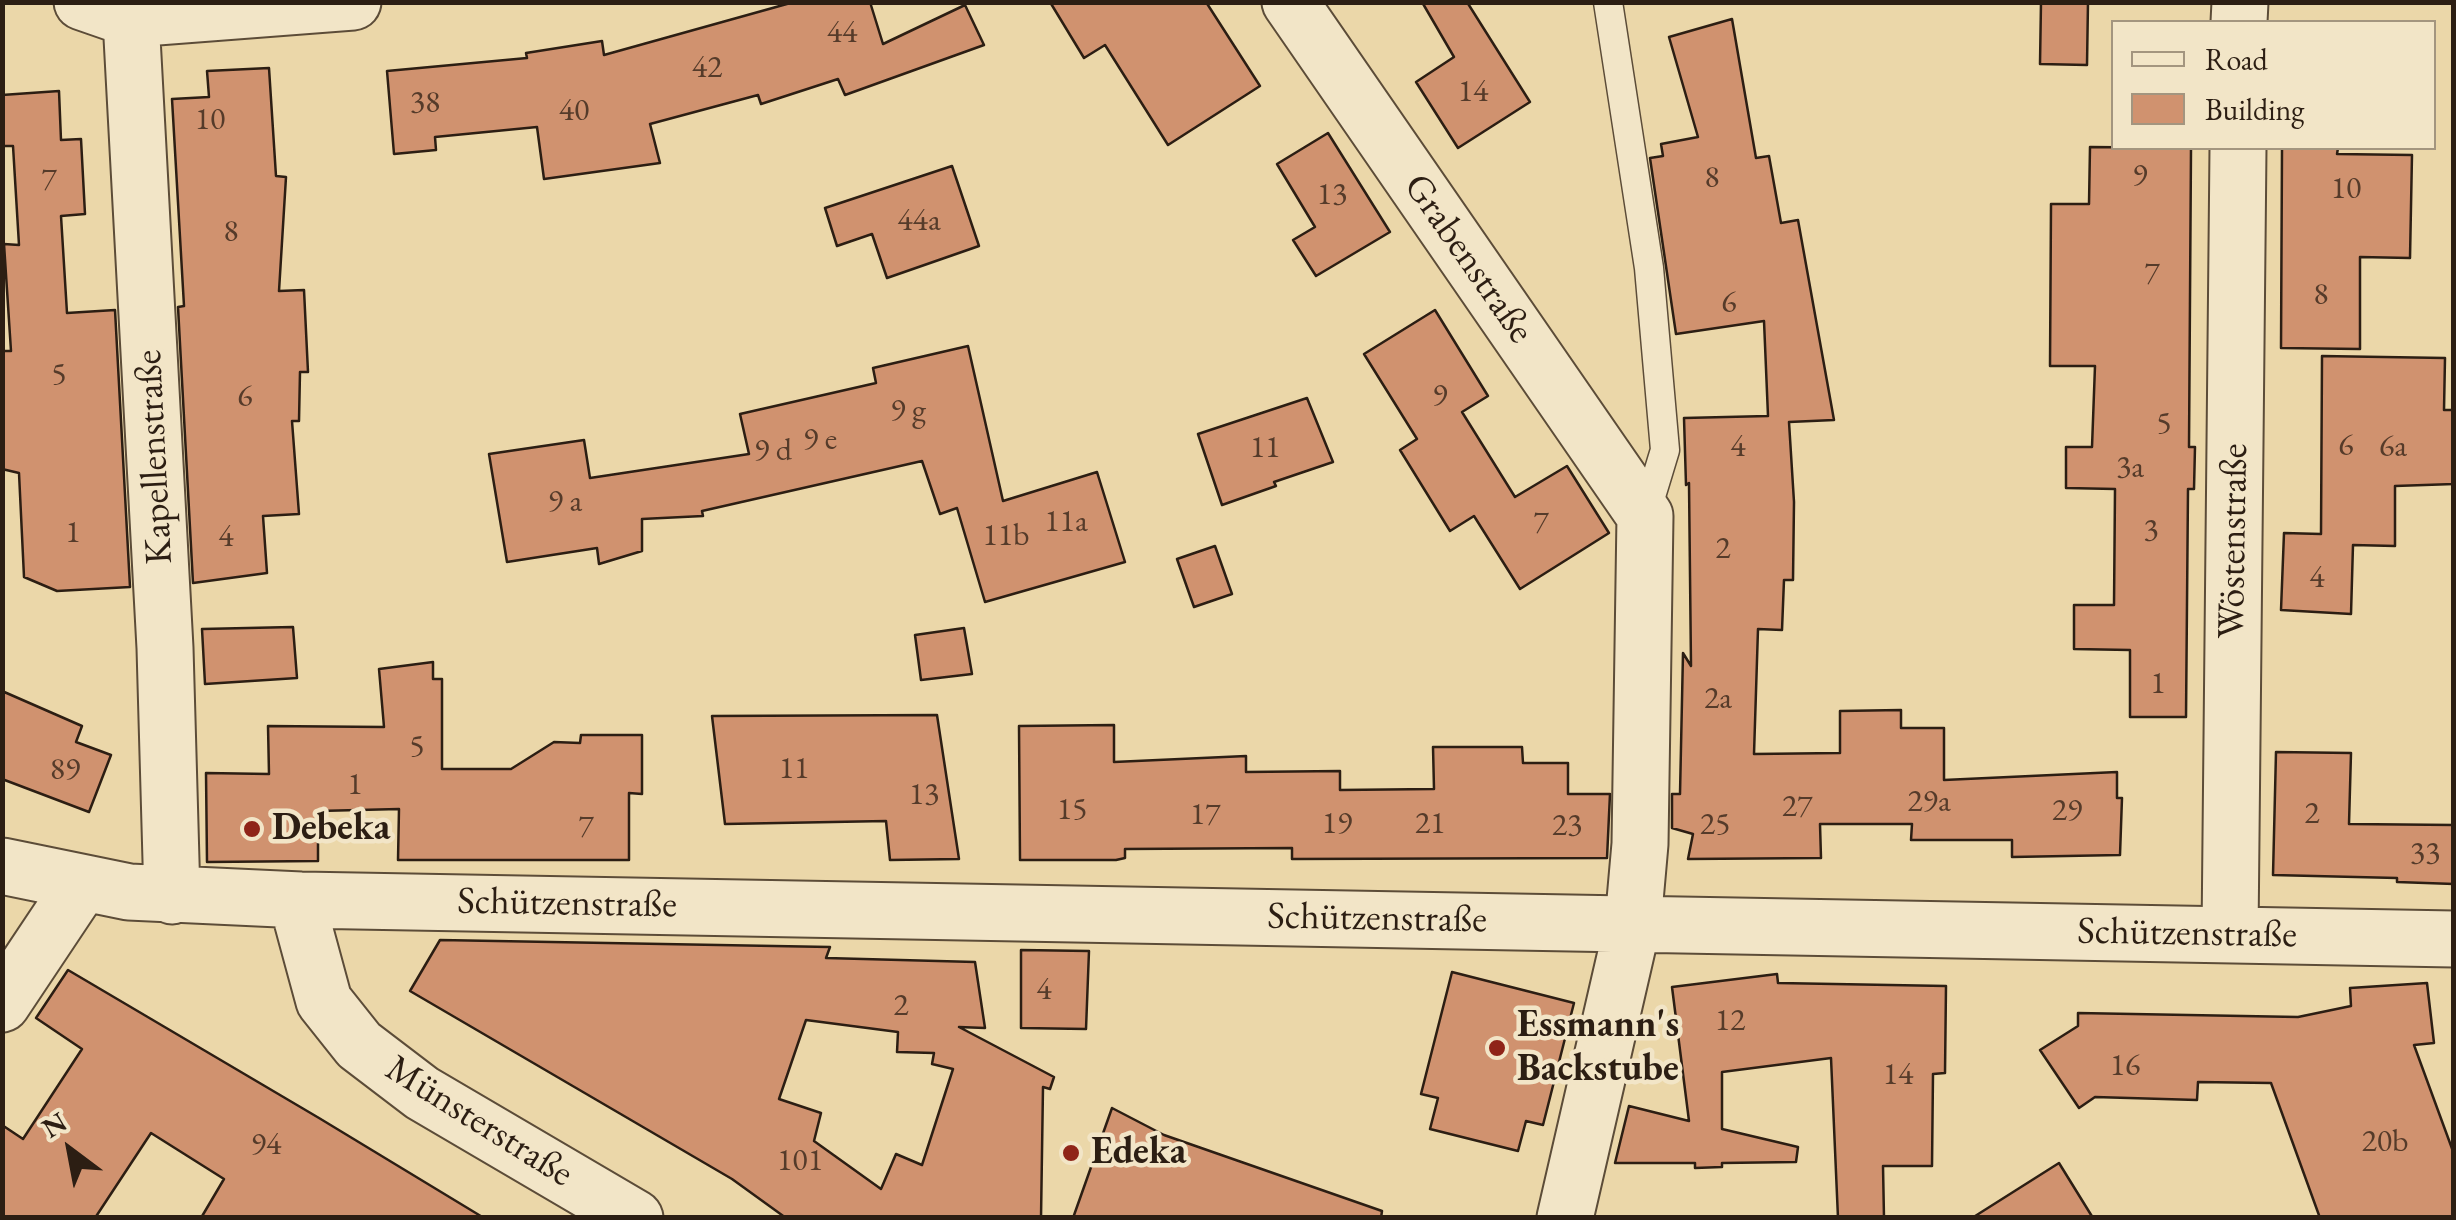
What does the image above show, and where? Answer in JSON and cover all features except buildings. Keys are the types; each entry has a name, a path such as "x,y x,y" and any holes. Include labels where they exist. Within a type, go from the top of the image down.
{"street":[{"path":"106,11 353,2"},
{"name":"Grabenstraße","path":"1290,2 1646,516"},
{"name":"Kapellenstraße","path":"106,11 165,648 172,896"},
{"name":"Wöstenstraße","path":"2230,935 2238,150"},
{"path":"1565,1218 1632,923 1640,844 1646,516"},
{"path":"2,866 82,884 172,896 301,900"},
{"path":"2,1004 82,884"},
{"name":"Schützenstraße","path":"301,900 2454,939"},
{"name":"Münsterstraße","path":"301,900 302,920 324,1001 359,1045 422,1092 636,1218"}],"lane":[{"path":"1608,2 1649,268 1665,450 1646,516"}],"place":[{"name":"Debeka","path":"252,829"},
{"name":"Essmann's Backstube","path":"1497,1048"},
{"name":"Edeka","path":"1071,1153"}]}
